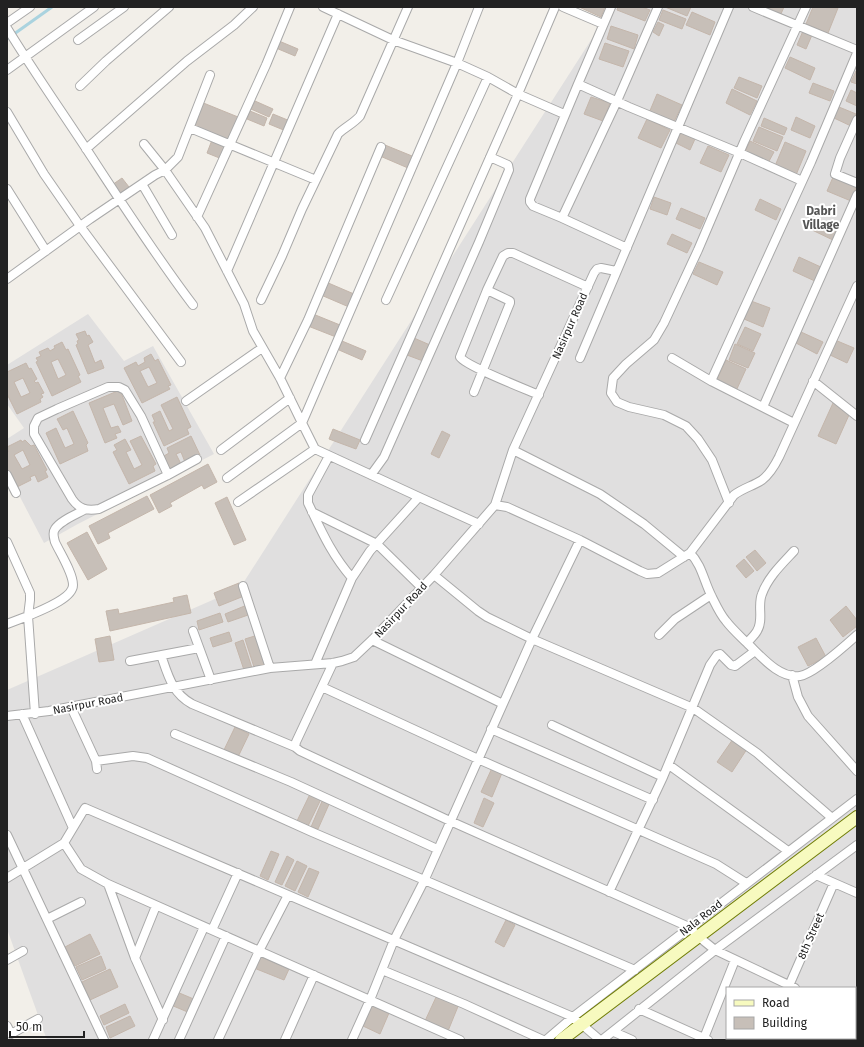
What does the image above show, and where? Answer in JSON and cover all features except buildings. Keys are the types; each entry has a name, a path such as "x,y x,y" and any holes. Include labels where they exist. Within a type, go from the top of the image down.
{"street":[{"path":"30,7 7,27 24,57 119,200 171,276 193,305"},
{"path":"7,70 94,7"},
{"path":"78,40 124,7"},
{"path":"80,86 106,61 169,7"},
{"path":"86,149 187,61 234,25 253,7"},
{"path":"197,216 266,65 290,7"},
{"path":"323,7 336,11 393,40 488,77 518,94 564,114"},
{"path":"261,300 338,134 360,116 408,7"},
{"path":"227,478 302,423 457,64 479,7"},
{"path":"365,440 555,7"},
{"path":"564,7 603,24"},
{"path":"611,7 564,114 530,202 533,206 627,248"},
{"path":"562,218 617,101 658,7"},
{"path":"580,358 730,7"},
{"path":"711,381 811,162 857,52 753,7"},
{"path":"729,503 712,460 698,439 686,426 664,415 629,407 617,402 611,393 613,378 626,364 654,340 660,332 806,7"},
{"path":"227,271 274,163 336,11"},
{"path":"8,278 80,226 155,175 165,170 178,157 210,75"},
{"path":"386,300 488,77"},
{"path":"578,84 802,181"},
{"path":"7,112 44,174 80,226 181,362"},
{"path":"857,120 840,158 835,174 857,183"},
{"path":"190,128 316,180"},
{"path":"144,144 165,170 205,228 244,304 253,331 280,378 316,450 479,524"},
{"path":"280,378 308,320 381,147"},
{"path":"371,475 384,457 479,242 509,170 508,165 490,157"},
{"path":"142,184 172,235"},
{"path":"7,189 46,251"},
{"path":"763,407 857,195"},
{"path":"539,394 483,371 462,360 460,357 487,290 503,256 508,253 513,253 588,287"},
{"name":"Nasirpur Road","path":"7,716 35,714 270,668 333,663 354,657 422,588 495,505 514,450 597,269 601,268 616,271"},
{"path":"495,505 507,507 580,540 647,574 658,573 687,555 740,490 762,480 770,472 777,461 857,286"},
{"path":"474,392 510,303 487,290"},
{"path":"186,401 262,348"},
{"path":"672,358 711,381 794,422"},
{"path":"813,381 857,416"},
{"path":"84,510 77,506 72,499 42,449 34,434 34,426 38,418 108,387 120,387 125,390 141,416 168,475"},
{"path":"221,450 290,398"},
{"path":"238,502 316,450"},
{"path":"514,450 600,494 698,563 711,595 725,620 766,662 777,670 792,675 800,676 807,674 839,651 857,635"},
{"path":"329,456 308,495 308,503 339,564 352,578"},
{"path":"7,624 59,601 71,592 73,586 72,577 54,542 53,536 55,529 63,522 84,510 99,509 197,459"},
{"path":"7,475 16,494"},
{"path":"315,664 352,578 377,544 419,497"},
{"path":"312,512 377,544 422,588"},
{"path":"352,1040 394,940 424,881 532,639 580,540"},
{"path":"7,542 30,593 28,616 35,714"},
{"path":"747,643 759,627 760,600 765,587 777,570 794,552"},
{"path":"434,575 482,614 532,639 693,708 757,752 832,818"},
{"path":"243,586 270,668"},
{"path":"659,635 676,619 711,595"},
{"path":"193,630 211,680"},
{"path":"372,640 503,704"},
{"path":"130,661 200,648"},
{"path":"609,892 653,800 710,665 717,655 720,654 731,665 736,666 755,651"},
{"path":"161,655 173,687 183,699 192,704 295,747 300,751 450,821 689,927 715,950 791,987"},
{"path":"295,747 333,663"},
{"path":"792,675 798,697 808,716 857,771"},
{"path":"322,687 478,759 716,864 746,883"},
{"path":"71,707 96,765 133,756 147,758 305,830 635,970"},
{"path":"22,714 73,828"},
{"path":"552,725 663,777"},
{"path":"491,730 653,800"},
{"path":"175,734 291,782 437,850"},
{"path":"668,765 788,851"},
{"name":"Nala Road","path":"546,1040 577,1020 635,970 689,927 857,799"},
{"path":"7,878 64,843 85,808 577,1020 601,1040 614,1032 640,1009 715,950 857,845"},
{"path":"561,1040 577,1020 699,937 857,817"},
{"path":"7,835 101,1039"},
{"path":"64,843 81,869 108,884 460,1040"},
{"path":"212,930 238,874"},
{"path":"816,875 857,893"},
{"name":"8th Street","path":"791,987 834,883"},
{"path":"108,884 135,958 163,1020"},
{"path":"218,1040 259,951 288,895"},
{"path":"47,919 81,902"},
{"path":"135,958 156,906"},
{"path":"153,1040 204,927"},
{"path":"180,1040 226,936"},
{"path":"7,960 23,952"},
{"path":"640,1009 706,1039 735,960"},
{"path":"382,970 464,1004 543,1040"},
{"path":"285,1040 314,975"},
{"path":"8,1032 38,1019"},
{"path":"614,1032 632,1040"}],"shaded area":[{"path":"609,7 857,7 857,1040 47,1040 7,929 7,690 240,588 600,26"},
{"path":"88,314 124,361 153,346 214,454 44,543 7,472 7,439 24,428 7,404 7,365"}],"waterway":[{"path":"7,39 52,7"}],"district":[{"name":"Dabri Village","path":"821,218"}]}
